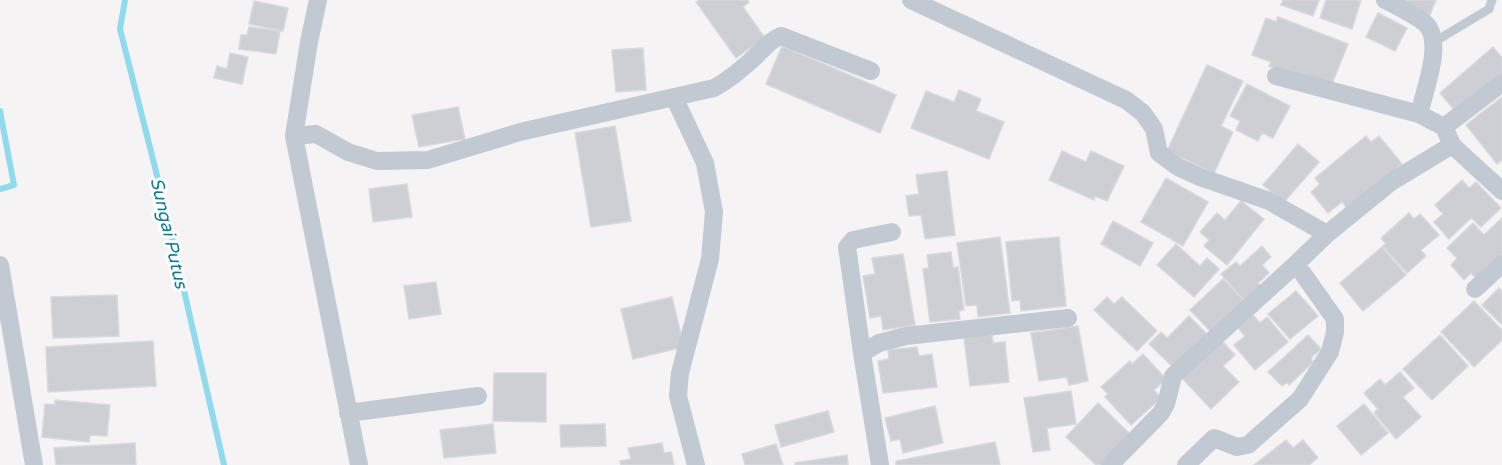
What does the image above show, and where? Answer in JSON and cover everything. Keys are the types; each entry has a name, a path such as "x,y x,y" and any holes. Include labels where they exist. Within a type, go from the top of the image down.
{"street":[{"path":"318,0 294,136 359,465"},
{"path":"911,0 1126,100 1143,113 1154,129 1159,153 1178,167 1269,201 1327,234"},
{"path":"1385,0 1425,23 1434,42 1432,64 1419,114"},
{"path":"294,136 316,134 348,152 377,161 428,160 520,132 714,88 727,81 771,40 781,36 871,71"},
{"path":"1276,76 1419,114 1444,127 1452,145 1502,191"},
{"path":"1444,127 1502,83"},
{"path":"674,97 705,163 714,212 710,259 680,373 678,396 696,465"},
{"path":"1110,465 1161,413 1166,404 1173,376 1327,234 1391,182 1452,145"},
{"path":"880,465 847,247 853,240 892,232"},
{"path":"1186,465 1214,438 1237,447 1248,445 1300,399 1330,352 1335,332 1335,319 1296,264"},
{"path":"1475,289 1502,264"},
{"path":"0,265 34,465"},
{"path":"862,353 879,343 906,336 1068,318"},
{"path":"348,412 478,396"}],"lane":[{"path":"1434,42 1489,9 1492,0"}],"building":[{"path":"699,0 748,0 749,2 743,7 765,38 736,58 696,2"},
{"path":"1283,0 1319,0 1313,16 1281,5"},
{"path":"1326,0 1361,0 1352,29 1320,18"},
{"path":"1397,0 1436,0 1430,15"},
{"path":"254,1 288,8 283,31 249,24"},
{"path":"1378,13 1407,28 1395,51 1366,37"},
{"path":"1278,17 1348,44 1330,89 1269,66 1271,62 1252,55 1266,18 1276,22"},
{"path":"249,27 280,31 276,54 239,49 241,35 247,35"},
{"path":"782,46 896,95 880,133 766,84"},
{"path":"1493,47 1502,58 1502,85 1462,119 1440,93"},
{"path":"643,48 646,90 616,92 612,50"},
{"path":"230,53 248,57 242,84 214,78 217,66 227,69"},
{"path":"1207,65 1243,81 1221,126 1233,132 1214,173 1167,151"},
{"path":"1247,84 1290,106 1273,138 1262,133 1258,141 1236,130 1240,121 1230,116"},
{"path":"959,90 981,99 976,111 1004,122 989,159 911,128 926,91 954,102"},
{"path":"1502,97 1502,160 1497,164 1466,125"},
{"path":"458,107 465,139 419,147 412,115"},
{"path":"615,126 631,221 591,227 575,133"},
{"path":"1366,136 1371,142 1379,136 1402,164 1347,208 1342,202 1328,213 1311,192 1320,184 1315,178"},
{"path":"1298,144 1319,162 1284,202 1263,185"},
{"path":"1062,151 1086,162 1091,151 1124,166 1107,201 1095,196 1094,200 1049,180"},
{"path":"947,171 955,235 925,239 921,215 909,216 906,196 919,194 916,175"},
{"path":"1166,178 1208,202 1183,246 1141,222"},
{"path":"1462,180 1469,188 1476,182 1501,208 1481,227 1471,218 1449,239 1434,222 1443,214 1435,205"},
{"path":"407,184 412,217 373,222 369,189"},
{"path":"1241,201 1264,219 1227,265 1204,246 1209,240 1200,232 1217,213 1225,220"},
{"path":"1409,213 1414,219 1420,214 1439,235 1421,250 1426,256 1407,273 1383,246 1386,244 1381,238"},
{"path":"1502,218 1502,263 1477,279 1471,273 1464,280 1451,265 1457,258 1447,248 1473,223 1484,235"},
{"path":"1113,221 1153,243 1140,266 1101,244"},
{"path":"1000,237 1010,313 978,317 977,305 966,306 957,243"},
{"path":"1059,237 1066,306 1021,311 1020,300 1012,301 1006,242"},
{"path":"1176,244 1200,266 1207,258 1219,269 1194,297 1157,265"},
{"path":"1262,246 1271,257 1262,265 1269,273 1258,283 1261,287 1245,301 1221,274 1236,262 1240,266"},
{"path":"1382,247 1406,275 1363,311 1340,283"},
{"path":"951,252 953,268 958,267 964,310 959,311 960,319 930,322 923,269 929,268 927,255"},
{"path":"903,254 915,325 883,330 881,316 870,318 863,276 875,274 872,258"},
{"path":"1223,279 1244,301 1212,333 1190,310"},
{"path":"436,282 441,314 409,319 404,286"},
{"path":"1499,288 1502,291 1502,325 1482,305"},
{"path":"1296,291 1318,316 1290,339 1268,314"},
{"path":"117,295 119,336 53,338 51,297"},
{"path":"672,297 684,347 633,359 621,309"},
{"path":"1107,297 1114,304 1122,297 1157,331 1137,351 1094,310"},
{"path":"1474,301 1502,330 1502,340 1474,367 1441,332"},
{"path":"1253,315 1260,323 1267,317 1288,342 1255,370 1234,345 1245,336 1238,328"},
{"path":"1189,316 1207,334 1174,368 1149,344 1161,332 1167,338"},
{"path":"1078,326 1088,381 1069,385 1067,377 1039,381 1031,333"},
{"path":"992,335 993,343 1005,342 1009,382 970,386 964,338"},
{"path":"1308,335 1321,349 1311,358 1313,362 1289,385 1287,382 1282,386 1268,372"},
{"path":"1440,335 1468,366 1432,400 1403,369"},
{"path":"1220,339 1235,355 1223,366 1239,382 1211,409 1180,376"},
{"path":"153,341 156,386 48,392 46,347"},
{"path":"917,347 919,356 932,354 937,387 883,393 878,361 889,359 888,350"},
{"path":"1143,354 1166,379 1154,390 1161,398 1131,425 1105,397 1108,394 1101,387 1130,361 1132,364"},
{"path":"1400,372 1414,388 1403,397 1421,417 1396,439 1374,413 1378,409 1364,393 1380,379 1385,385"},
{"path":"494,373 546,373 546,422 493,421"},
{"path":"1071,391 1076,424 1047,428 1050,450 1033,452 1024,398"},
{"path":"55,400 110,405 107,436 90,435 89,442 42,437 45,404 55,405"},
{"path":"1098,403 1130,434 1101,465 1096,465 1066,437"},
{"path":"1364,404 1388,433 1361,455 1337,426"},
{"path":"935,406 943,443 903,453 900,439 891,441 885,418"},
{"path":"828,411 834,432 781,447 775,425"},
{"path":"493,424 496,453 444,458 440,430"},
{"path":"605,424 606,446 561,447 560,425"},
{"path":"1286,440 1293,448 1303,440 1318,458 1309,465 1254,465"},
{"path":"995,442 1000,465 896,465 896,461"},
{"path":"135,443 136,465 56,465 54,448"},
{"path":"662,443 664,453 671,452 674,465 621,465 620,461 631,459 628,448"},
{"path":"776,444 783,465 745,465 742,454"},
{"path":"847,455 848,465 795,465 795,463"}],"waterway":[{"name":"Sungai Putus","path":"125,0 120,29 163,199 224,465"},
{"path":"0,111 14,185 0,189"}]}
